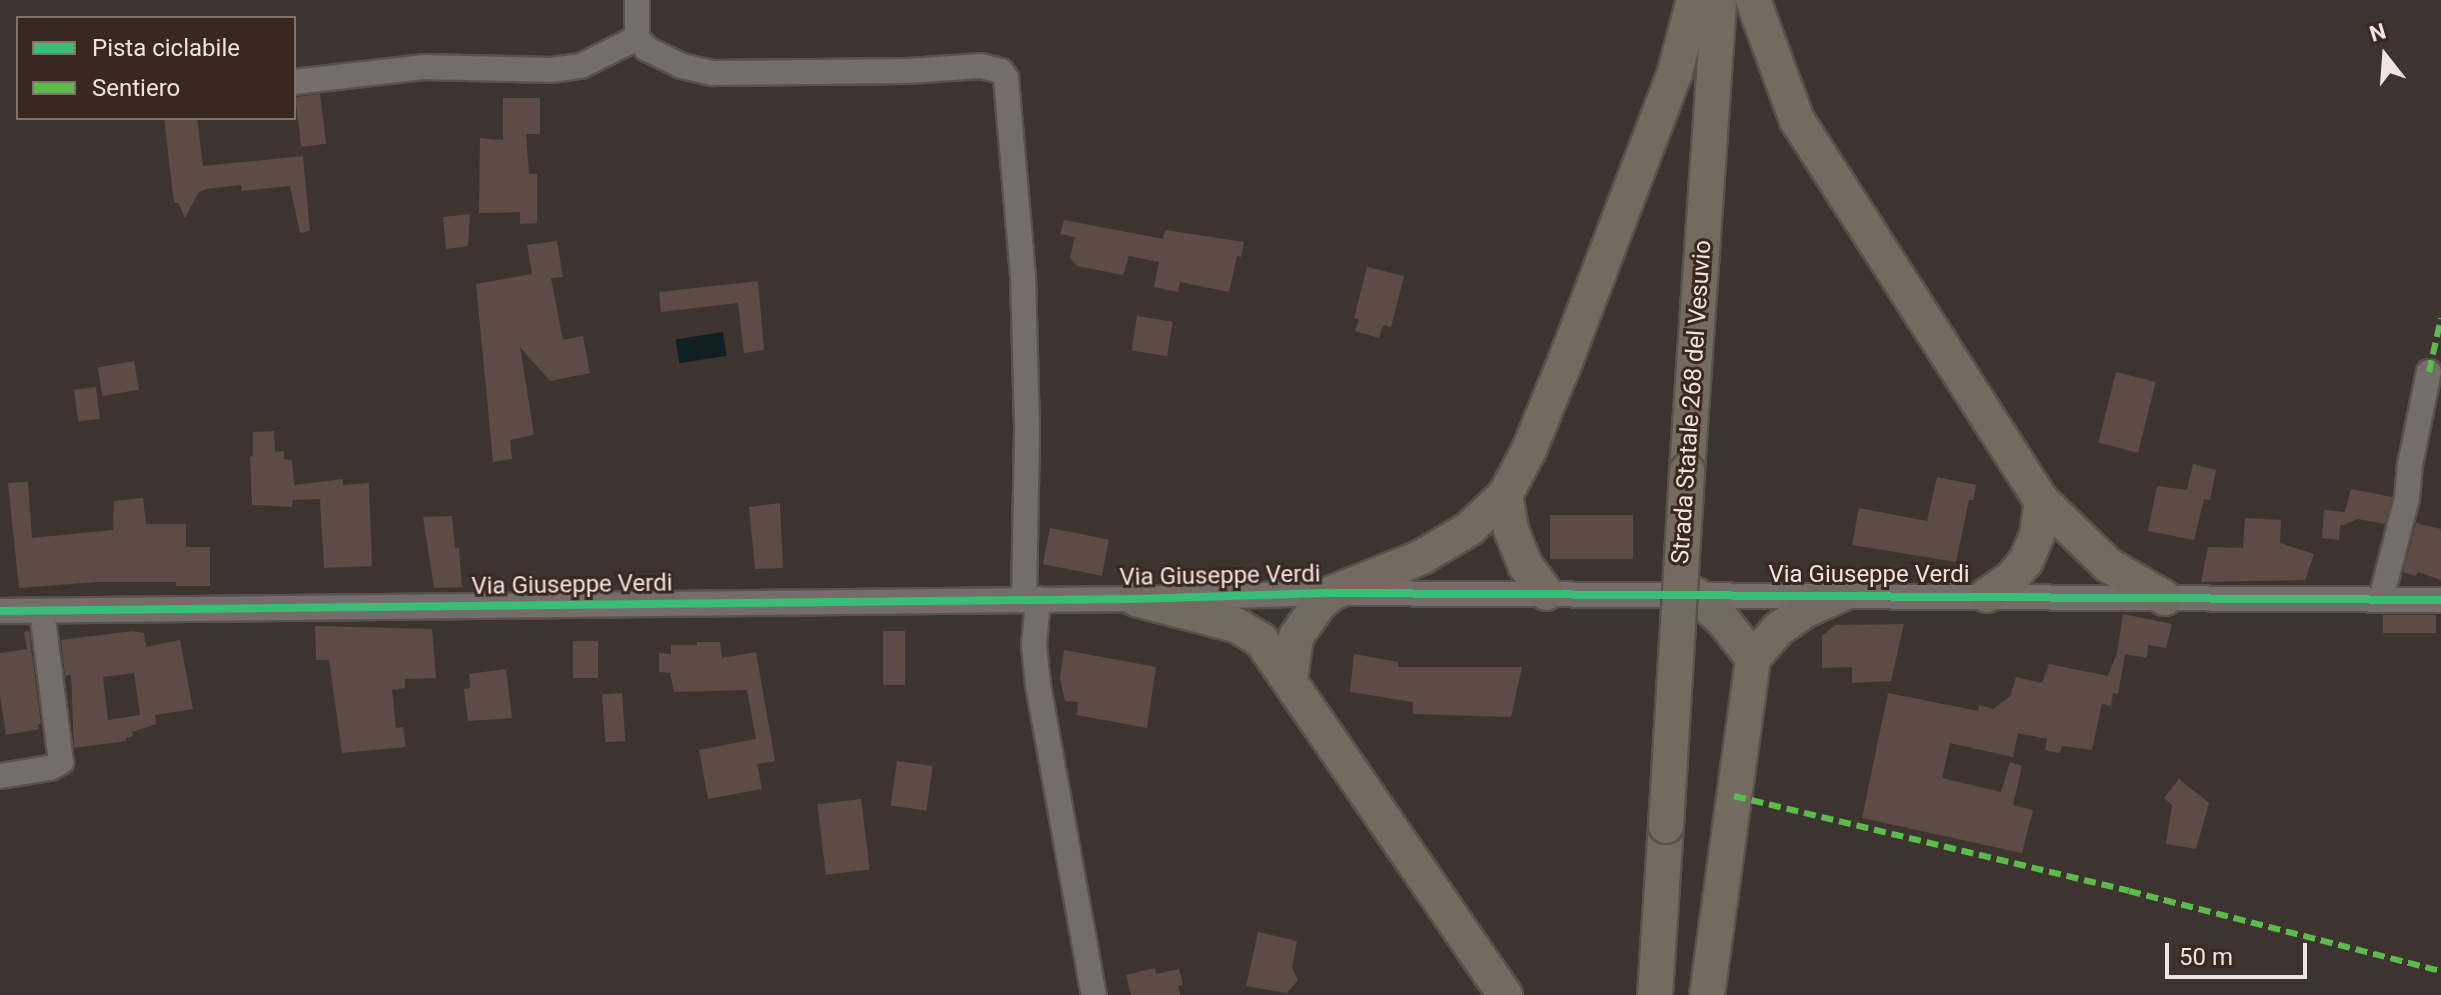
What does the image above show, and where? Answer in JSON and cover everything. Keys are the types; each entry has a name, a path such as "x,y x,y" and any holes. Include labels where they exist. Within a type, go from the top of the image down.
{"highway":[{"path":"1290,680 1296,637 1306,619 1332,593 1422,557 1469,529 1505,495 1529,450 1565,362 1675,72 1694,0"},
{"name":"Strada Statale 268 del Vesuvio","path":"1655,995 1719,0"},
{"path":"1753,0 1797,120 2042,501 2108,565 2165,598"},
{"path":"1505,495 1511,530 1525,565 1546,593"},
{"path":"1987,595 2011,579 2026,561 2037,535 2042,501"},
{"path":"1694,594 1722,619 1753,658"},
{"path":"1707,995 1753,658 1777,630 1842,594"},
{"path":"1136,599 1236,625 1261,640 1505,995"}],"street":[{"path":"637,0 637,38 647,49 682,66 713,73 908,71 981,66 1001,71 1006,78 1023,275 1034,646 1038,685 1094,995"},
{"path":"296,82 423,67 552,70 581,66 637,38"},
{"path":"2381,599 2407,498 2410,465 2429,372"},
{"name":"Via Giuseppe Verdi","path":"0,611 1136,599 1332,593 2441,600"},
{"path":"0,776 61,762 42,611"}],"shaded area":[{"path":"723,332 727,356 679,363 676,340"}],"building":[{"path":"320,94 326,144 301,147 296,97"},
{"path":"503,98 540,98 540,134 526,134 529,174 537,174 537,223 520,224 520,212 479,213 480,138 503,140"},
{"path":"164,120 197,120 203,166 303,156 310,231 300,233 290,186 242,191 241,185 206,189 199,192 185,218 178,203 174,203"},
{"path":"470,214 468,246 446,249 443,217"},
{"path":"1064,220 1163,239 1165,230 1244,242 1241,257 1237,256 1229,292 1180,282 1178,292 1154,287 1159,262 1129,256 1123,275 1077,266 1070,258 1075,237 1060,234"},
{"path":"557,241 563,277 551,278 563,340 583,336 590,373 550,381 520,347 534,435 510,440 512,459 493,462 476,284 532,274 527,245"},
{"path":"1367,267 1404,276 1391,327 1383,325 1379,338 1355,331 1359,319 1354,318"},
{"path":"758,281 764,350 744,353 738,303 661,312 659,292"},
{"path":"1137,316 1173,322 1167,356 1132,351"},
{"path":"134,361 139,390 103,396 98,367"},
{"path":"2116,372 2156,382 2138,453 2098,443"},
{"path":"96,387 100,419 78,421 74,390"},
{"path":"274,431 275,452 284,451 284,459 292,460 294,485 343,479 343,485 369,483 372,566 324,568 320,499 293,500 292,507 252,505 250,457 253,456 253,432"},
{"path":"2193,464 2216,470 2210,500 2204,499 2194,540 2148,531 2157,486 2187,490"},
{"path":"1937,477 1976,485 1973,500 1969,500 1956,562 1852,545 1859,508 1927,521"},
{"path":"28,482 32,538 113,530 114,501 143,498 146,524 186,524 186,547 210,547 210,586 176,586 176,582 96,582 19,588 8,483"},
{"path":"2351,489 2392,497 2385,524 2358,519 2340,526 2339,540 2322,538 2324,510 2345,512"},
{"path":"780,503 783,568 755,569 749,507"},
{"path":"1550,515 1633,515 1633,559 1550,559"},
{"path":"452,516 455,548 459,548 462,587 434,588 423,517"},
{"path":"2245,518 2281,520 2280,543 2314,554 2305,580 2201,582 2208,547 2243,548"},
{"path":"2416,523 2441,529 2441,580 2418,572 2416,576 2403,572"},
{"path":"1050,528 1109,539 1102,576 1043,564"},
{"path":"2123,614 2172,624 2166,648 2148,645 2147,658 2125,654 2118,694 2113,693 2111,706 2102,704 2092,750 2062,746 2060,753 2045,750 2047,739 2018,733 2013,757 1950,743 1942,778 2001,792 2010,762 2022,766 2013,805 2033,810 2022,853 1862,818 1888,693 1978,711 1979,705 1993,709 2010,696 2016,677 2042,683 2049,664 2108,676 2117,653"},
{"path":"2383,615 2436,615 2436,633 2383,633"},
{"path":"1904,624 1891,681 1852,683 1852,667 1822,668 1822,636 1835,625"},
{"path":"315,626 432,629 436,678 405,679 405,688 392,690 396,728 403,727 406,747 342,753 329,660 316,660"},
{"path":"29,631 41,724 38,724 39,729 6,735 0,695 0,653 27,649 24,632"},
{"path":"133,631 144,633 146,647 180,640 193,709 155,715 156,724 132,732 133,736 126,738 126,741 74,748 71,675 65,676 61,640","holes":["134,673 140,715 108,720 103,677"]},
{"path":"883,631 905,631 905,685 883,685"},
{"path":"573,641 598,641 598,678 573,678"},
{"path":"697,642 720,642 722,658 756,652 775,761 757,764 762,789 708,799 699,750 756,739 747,690 674,692 670,673 659,672 659,653 671,654 671,645 697,645"},
{"path":"1064,650 1156,667 1147,728 1077,715 1078,702 1065,701 1060,678"},
{"path":"1354,654 1398,662 1398,667 1522,667 1511,717 1413,714 1413,702 1350,692"},
{"path":"506,669 512,718 468,721 464,689 470,688 469,674"},
{"path":"622,693 625,741 605,742 602,694"},
{"path":"897,761 933,766 926,811 891,806"},
{"path":"2179,779 2209,803 2196,849 2166,844 2172,805 2164,798"},
{"path":"861,799 870,869 826,875 817,804"},
{"path":"1258,932 1297,941 1292,968 1298,980 1287,993 1246,986"},
{"path":"1155,968 1156,974 1179,969 1183,985 1178,986 1180,995 1131,995 1126,975"}],"marked path":[{"path":"2429,372 2441,318"},
{"path":"1734,796 2129,891 2441,971"}],"cycle path":[{"path":"0,611 1136,599 1332,593 2441,600"}]}
